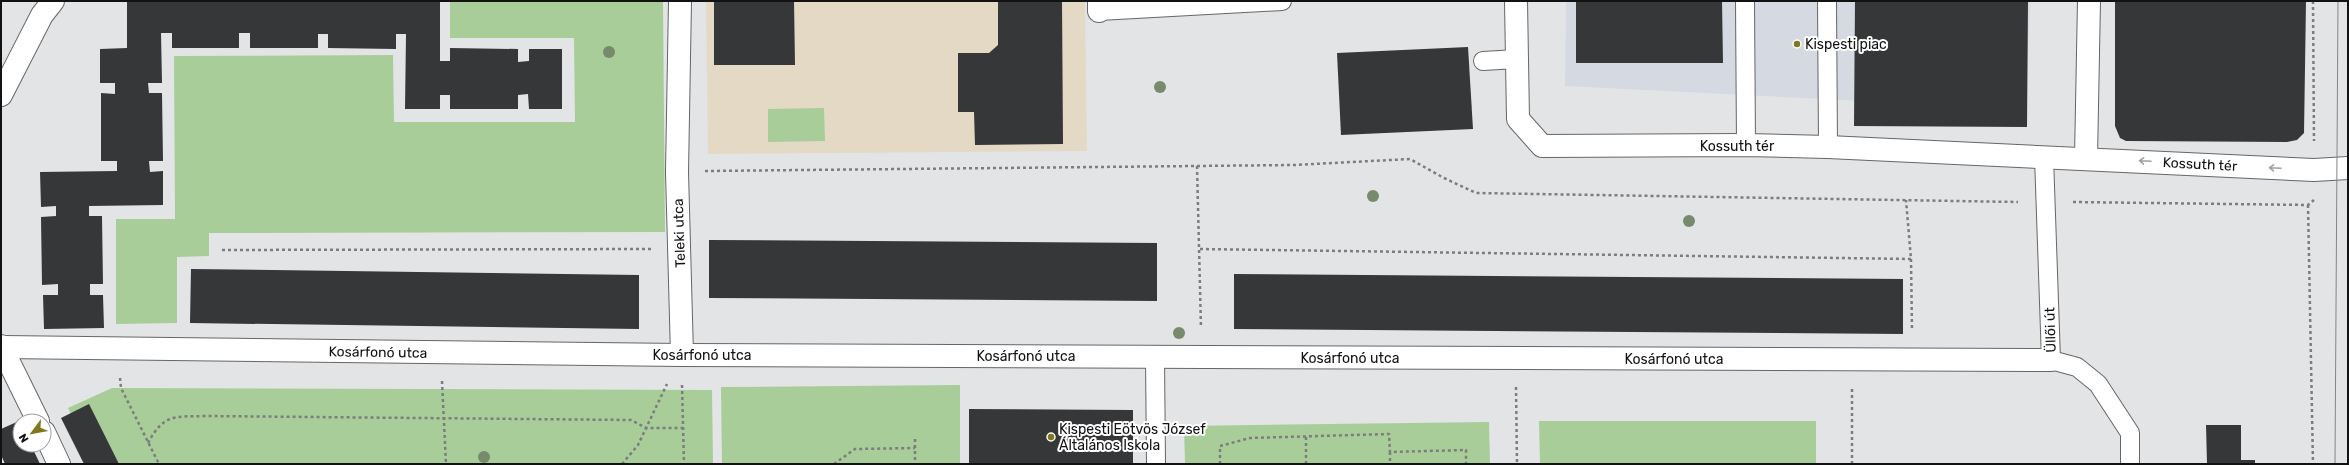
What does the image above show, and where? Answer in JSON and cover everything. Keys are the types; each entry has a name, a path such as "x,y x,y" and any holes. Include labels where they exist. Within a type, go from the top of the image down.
{"street":[{"path":"1,95 42,15 52,1"},
{"name":"Teleki utca","path":"680,1 677,172 682,355"},
{"name":"Kossuth tér","path":"1516,1 1518,119 1542,146 1746,145 1828,147 2086,158 2314,170"},
{"path":"2086,158 2089,1"},
{"path":"2314,170 2348,168"},
{"path":"1,346 34,413"},
{"name":"Kosárfonó utca","path":"1,346 116,349 682,355 1912,361 2051,360"},
{"path":"52,449 59,464"}],"lane":[{"path":"1099,6 1282,1"},
{"path":"1745,1 1746,145"},
{"path":"1827,1 1828,147"},
{"path":"1483,61 1518,59"},
{"name":"Üllői út","path":"2044,157 2051,360 2077,367 2098,384 2130,433 2130,464"},
{"path":"1155,357 1156,464"}],"path":[{"path":"677,172 1294,165 1410,159 1444,178 1476,193 2308,205 2318,196 2314,170 2314,1"},
{"path":"1197,166 1202,357"},
{"path":"1906,200 1911,259 1912,361"},
{"path":"2308,205 2313,464"},
{"path":"222,250 679,249"},
{"path":"1200,249 1911,259"},
{"path":"116,349 121,388 159,464"},
{"path":"441,353 446,464"},
{"path":"622,464 638,445 682,355"},
{"path":"682,355 684,464"},
{"path":"1516,358 1517,464"},
{"path":"1852,360 1852,464"},
{"path":"148,443 157,427 174,417 444,417 631,420 646,428 683,428"},
{"path":"1220,464 1220,446 1250,438 1389,434 1390,464"},
{"path":"1306,437 1306,464"},
{"path":"915,439 915,464"},
{"path":"834,464 855,449 915,448"},
{"path":"1390,452 1466,450 1466,464"}],"shaded area":[{"path":"706,1 1085,1 1087,151 708,154"},
{"name":"Kispesti piac","path":"1566,1 2030,1 2026,109 1565,86"}],"green space":[{"path":"450,1 663,1 665,232 209,233 209,256 177,257 177,323 116,324 116,219 175,219 174,56 393,55 394,122 575,122 574,38 450,38"},
{"path":"824,108 825,141 768,142 768,109"},
{"path":"960,385 960,464 722,464 721,387"},
{"path":"112,388 712,390 713,464 96,464 68,408"},
{"path":"1539,421 1816,421 1816,464 1540,464"},
{"path":"1489,422 1490,464 1185,464 1184,426"}],"building":[{"path":"127,1 440,1 440,61 450,61 450,48 518,49 518,62 529,61 529,49 562,49 562,109 529,109 528,94 518,95 518,109 450,109 450,95 440,95 440,109 405,109 406,34 396,34 396,49 328,48 328,34 318,34 318,48 250,48 250,33 239,33 239,48 172,48 172,33 161,33 162,83 148,83 149,93 162,93 163,161 149,161 150,172 163,171 163,205 89,206 89,216 102,216 103,284 90,284 90,295 103,295 104,328 44,329 43,295 58,295 58,284 42,285 41,217 56,216 56,206 41,207 40,172 117,171 117,161 101,161 101,93 115,94 115,83 100,83 100,49 127,48"},
{"path":"714,1 794,1 795,65 714,65"},
{"path":"998,1 1062,1 1063,144 975,145 974,112 958,112 958,53 989,53 998,45"},
{"path":"1576,1 1722,1 1723,63 1576,63"},
{"path":"1855,1 2028,1 2027,127 1854,126"},
{"path":"2115,1 2306,1 2304,133 2297,140 2287,142 2126,141 2120,138 2115,126"},
{"path":"1468,47 1473,129 1341,135 1337,53"},
{"path":"709,240 1157,243 1157,301 709,298"},
{"path":"191,269 639,275 639,329 190,323"},
{"path":"1234,274 1903,279 1903,334 1234,329"},
{"path":"89,404 119,464 84,464 61,418"},
{"name":"Kispesti Eötvös József Általános Iskola","path":"969,409 1133,410 1133,464 969,464"},
{"path":"12,424 12,453 35,453 40,464 5,464 1,455 1,429"},
{"path":"2206,425 2241,425 2241,460 2255,460 2255,464 2207,464"}],"tram line":[{"path":"2335,464 2338,1"}],"place":[{"name":"Kispesti piac","path":"1797,44"},
{"name":"Kispesti Eötvös József Általános Iskola","path":"1051,437"}]}
